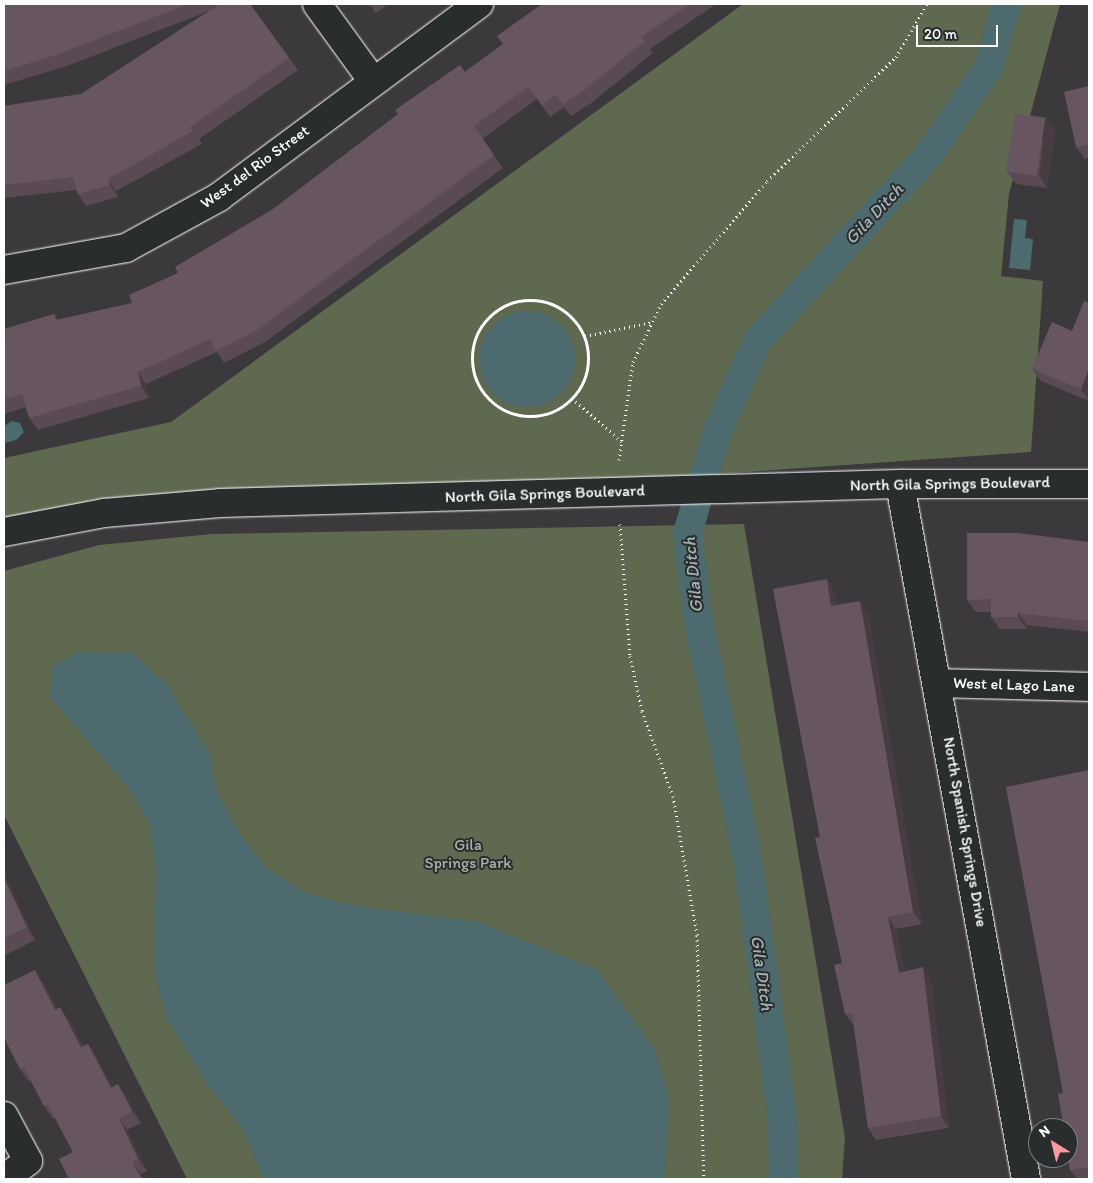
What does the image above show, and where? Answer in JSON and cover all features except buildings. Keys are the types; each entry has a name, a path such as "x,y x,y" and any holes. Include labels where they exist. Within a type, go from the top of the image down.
{"street":[{"path":"317,4 373,81"},
{"name":"West del Rio Street","path":"4,270 126,248 218,197 479,4"},
{"name":"North Gila Springs Boulevard","path":"4,532 104,512 220,503 900,484 1089,484"},
{"name":"North Spanish Springs Drive","path":"900,484 938,682 1026,1179"},
{"name":"West el Lago Lane","path":"938,682 1089,687"},
{"path":"4,1116 28,1161 4,1179"}],"path":[{"path":"619,460 623,443 633,362 661,304 768,181 896,57 927,4"},
{"path":"521,299 559,306 575,319 585,336 587,375 572,398 544,415 505,411 478,386 472,350 487,318 521,299"},
{"path":"585,336 652,322"},
{"path":"572,398 623,443"},
{"path":"620,524 630,656 642,711 673,796 698,936 704,1179"}],"green space":[{"path":"743,4 1060,4 1009,194 1001,276 1043,281 1031,452 4,524 4,458 171,422"},
{"name":"Gila Springs Park","path":"744,524 845,1138 842,1179 187,1179 4,815 4,571 99,545 212,534"}],"water":[{"path":"1014,219 1027,220 1025,238 1033,239 1030,270 1009,268"},
{"path":"527,311 545,315 561,325 571,341 575,359 571,377 561,393 545,403 527,407 509,403 493,393 483,377 479,359 483,341 493,325 509,315"},
{"path":"12,421 20,423 24,432 16,440 4,443 4,426"},
{"path":"79,652 132,653 165,682 210,754 217,793 243,839 268,869 306,893 356,906 478,922 596,969 654,1048 669,1097 665,1179 264,1179 243,1129 206,1083 167,1019 154,972 156,870 149,822 127,786 50,697 53,666"}],"waterway":[{"name":"Gila Ditch","path":"783,1179 782,1120 747,858 698,621 687,533 717,430 757,340 927,156 988,67 1006,4"}]}
